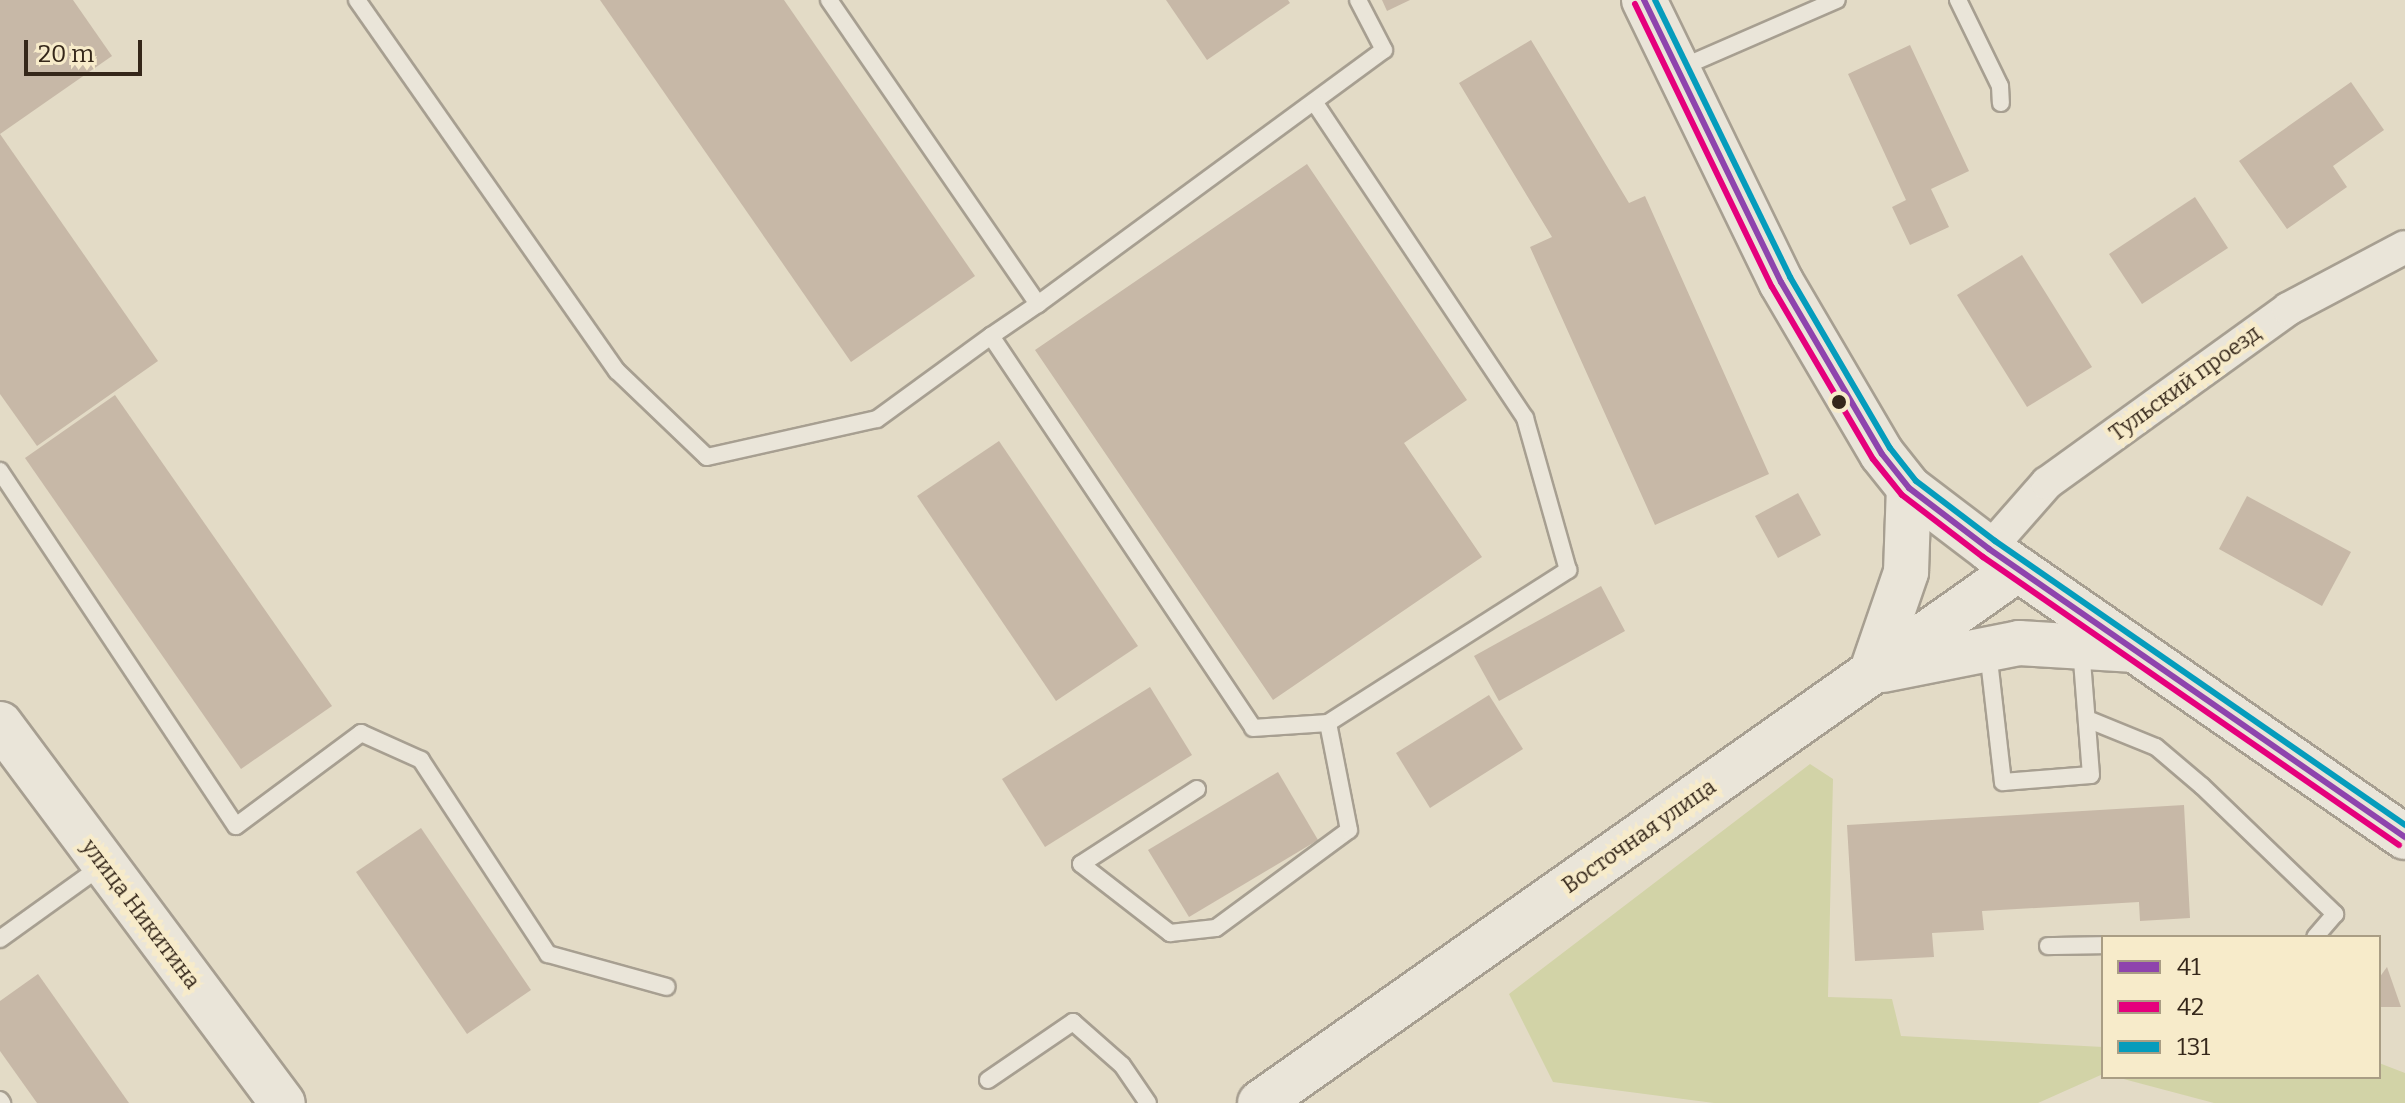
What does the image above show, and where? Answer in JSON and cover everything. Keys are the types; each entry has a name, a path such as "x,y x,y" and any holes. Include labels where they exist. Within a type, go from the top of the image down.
{"street":[{"path":"1644,0 1781,282 1875,443 1909,488 2003,559 2405,837"},
{"name":"Тульский проезд","path":"2003,559 2047,483 2288,309 2405,247"},
{"path":"1909,488 1906,572 1872,671 2019,643 2135,650"},
{"name":"Восточная улица","path":"1260,1103 1872,671 2003,559"},
{"name":"улица Никитина","path":"0,724 283,1103"}],"lane":[{"path":"357,0 617,371 707,457 877,419 1384,50 1358,0"},
{"path":"829,0 1038,304"},
{"path":"1676,69 1837,0"},
{"path":"1958,0 2000,86 2001,103"},
{"path":"991,336 1253,728 1328,723 1568,570 1525,418 1314,102"},
{"path":"0,471 236,826 361,733 421,760 548,954 667,987"},
{"path":"1988,650 2003,782 2091,775 2081,647"},
{"path":"2087,719 2156,747 2202,786 2335,914 2317,935"},
{"path":"1197,789 1081,864 1170,933 1216,928 1349,830 1328,723"},
{"path":"0,939 104,864"},
{"path":"2048,946 2101,945"},
{"path":"988,1080 1073,1022 1122,1065 1148,1103"}],"green space":[{"path":"1810,764 1833,779 1828,997 1892,999 1901,1036 2101,1047 2101,1075 2038,1103 1714,1103 1553,1082 1509,994"},
{"path":"2381,1064 2405,1073 2405,1103 2214,1103 2124,1079 2381,1079"}],"building":[{"path":"0,0 73,0 112,56 0,134"},
{"path":"600,0 784,0 975,276 851,362"},
{"path":"1166,0 1288,0 1290,3 1207,60"},
{"path":"1382,0 1410,0 1387,11"},
{"path":"1531,40 1629,203 1645,196 1769,474 1655,525 1530,247 1552,237 1459,83"},
{"path":"1910,45 1969,171 1931,189 1949,227 1910,245 1892,207 1906,200 1848,74"},
{"path":"2351,82 2384,130 2333,166 2347,187 2287,229 2239,161"},
{"path":"0,134 158,361 37,446 0,394"},
{"path":"1307,164 1467,400 1404,443 1482,557 1273,700 1035,350"},
{"path":"2195,197 2228,248 2142,304 2109,254"},
{"path":"2022,255 2092,367 2027,407 1957,295"},
{"path":"115,395 332,706 241,769 25,458"},
{"path":"999,441 1138,646 1056,701 917,496"},
{"path":"1798,493 1821,535 1778,558 1755,516"},
{"path":"2247,496 2351,552 2322,606 2219,549"},
{"path":"1601,586 1625,631 1499,701 1474,656"},
{"path":"1150,687 1192,755 1045,847 1002,779"},
{"path":"1489,695 1523,749 1430,808 1396,753"},
{"path":"1278,772 1318,840 1189,917 1148,850"},
{"path":"2184,805 2190,918 2140,921 2139,902 1982,911 1984,930 1932,933 1934,957 1855,961 1847,825"},
{"path":"421,828 531,990 467,1034 356,872"},
{"path":"2387,967 2401,1007 2381,1007 2381,975"},
{"path":"38,974 129,1103 37,1103 0,1051 0,1001"}],"transit line":[{"name":"41","path":"1644,0 1781,282 1882,454 1909,488 1989,549 2405,837"},
{"name":"131","path":"1655,0 1790,277 1890,448 1916,481 1995,541 2405,825"},
{"name":"42","path":"1635,4 1772,287 1873,459 1902,495 1983,557 2399,845"}]}
